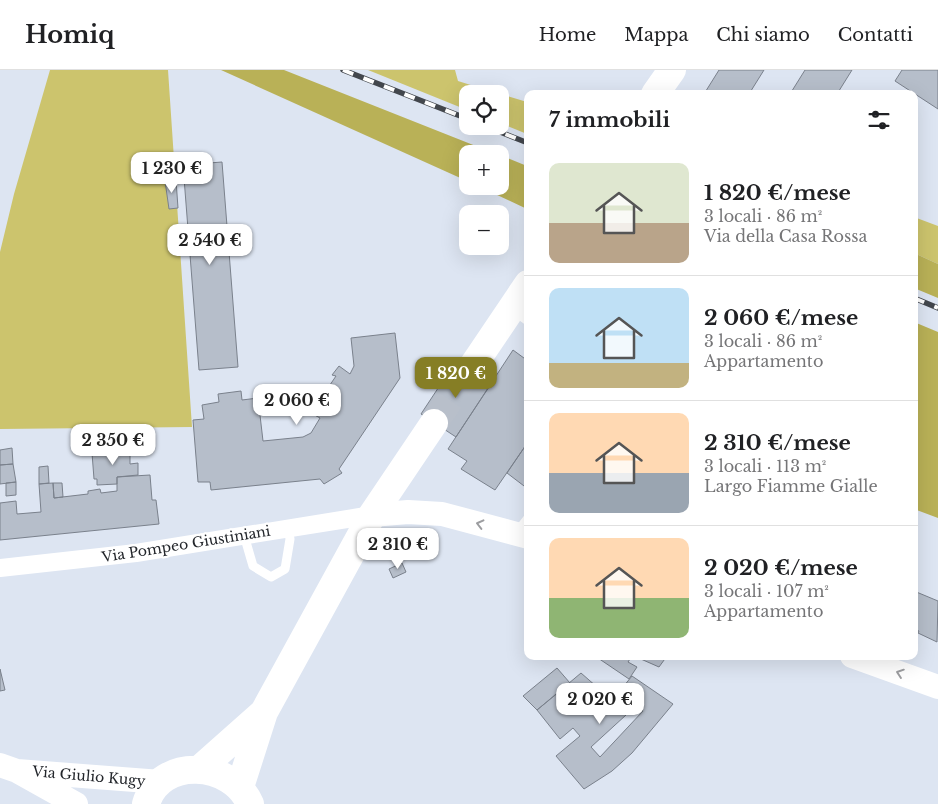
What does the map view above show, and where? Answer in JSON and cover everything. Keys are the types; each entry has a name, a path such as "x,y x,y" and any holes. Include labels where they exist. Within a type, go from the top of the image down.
{"main road":[{"path":"658,90 672,70"},
{"path":"470,370 519,315 524,298"},
{"path":"245,796 264,712 372,515 434,423"},
{"path":"201,768 264,712"},
{"path":"146,804 161,782 180,771 201,768 223,774 245,796"}],"street":[{"path":"372,515 408,512 442,514 523,529"},
{"name":"Via Pompeo Giustiniani","path":"0,568 136,553 372,515"},
{"path":"863,660 938,686"},
{"name":"Via Giulio Kugy","path":"9,768 161,782"},
{"name":"Via Giulio Kugy","path":"9,768 76,804"}],"lane":[{"path":"244,535 253,566 271,577 285,569 290,539 288,528"}],"shaded area":[{"path":"50,70 168,70 192,427 0,429 0,252 14,194"},
{"path":"221,70 284,70 473,145 459,145 459,177"},
{"path":"368,70 455,70 458,81 471,85 459,85 459,107"},
{"path":"509,97 524,101 524,133 509,127"},
{"path":"509,159 524,165 524,208 497,195 509,195"},
{"path":"918,218 938,226 938,264 918,255"},
{"path":"918,255 938,264 938,298 918,290"},
{"path":"918,324 938,332 938,518 918,510"}],"building":[{"path":"719,70 764,70 752,90 706,90"},
{"path":"805,70 852,70 840,90 792,90"},
{"path":"902,70 938,70 938,109 918,96 918,90 909,90 895,81"},
{"path":"222,162 238,367 199,370 183,165"},
{"path":"176,180 178,208 169,209 165,181"},
{"path":"395,333 400,378 339,469 342,473 324,484 320,479 211,490 210,482 198,482 193,420 204,419 202,405 219,402 218,394 241,391 242,400 258,398 263,441 303,437 311,433 320,418 311,413 336,376 332,375 339,366 350,374 354,366 351,338"},
{"path":"513,350 524,358 524,448 495,490 461,469 467,461 448,449"},
{"path":"456,361 491,384 456,437 421,414"},
{"path":"12,448 13,464 0,465 0,450"},
{"path":"130,448 130,464 138,463 138,475 117,477 117,484 97,485 97,479 94,479 92,453"},
{"path":"524,448 524,486 507,473"},
{"path":"13,464 16,482 0,484 0,465"},
{"path":"48,466 49,483 39,484 39,467"},
{"path":"150,475 152,500 156,500 159,524 0,540 0,503 16,501 17,514 41,512 39,484 53,483 54,498 88,494 88,491 100,489 101,493 117,491 117,477"},
{"path":"16,482 16,495 6,496 6,483"},
{"path":"53,483 62,483 63,497 54,498"},
{"path":"402,563 406,572 393,578 389,569"},
{"path":"918,593 938,601 937,642 918,633"},
{"path":"601,660 629,660 628,662 637,667 629,679"},
{"path":"643,660 664,660 659,667"},
{"path":"557,668 570,683 537,710 523,696"},
{"path":"0,669 5,690 0,691"},
{"path":"581,673 597,687 600,684 626,715 591,747 600,757 643,711 619,692 632,676 673,704 632,753 612,771 584,789 556,756 580,736 573,728 560,739 537,710"}],"tunnel":[{"path":"434,423 470,370"}],"railway":[{"path":"343,70 459,115"},
{"path":"508,135 524,141"},
{"path":"918,300 938,308"}]}
